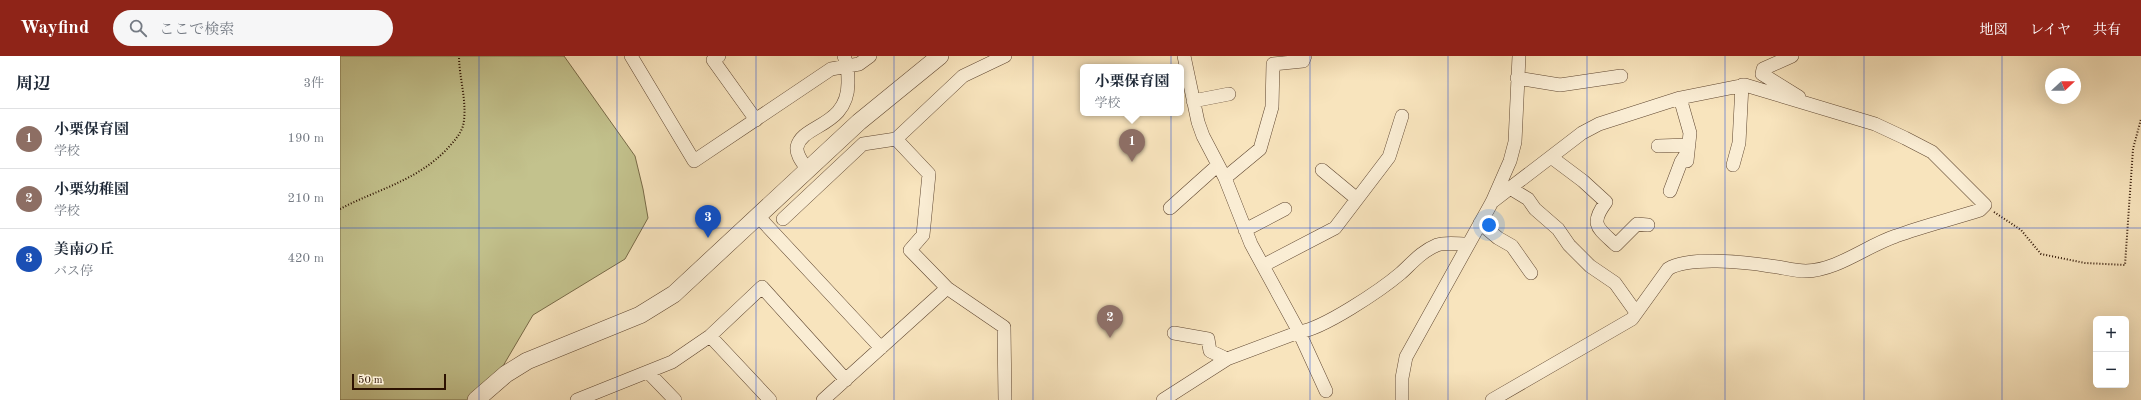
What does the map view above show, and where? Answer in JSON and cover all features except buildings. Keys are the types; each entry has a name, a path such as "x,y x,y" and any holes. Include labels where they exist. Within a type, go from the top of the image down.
{"street":[{"path":"719,56 713,60 756,120"},
{"path":"635,57 694,161 831,69 846,62 860,64 870,56"},
{"path":"476,400 506,374 527,361 654,308 674,294 757,215 859,122 940,56"},
{"path":"783,219 863,144 896,139 963,76 1005,56"},
{"path":"1184,56 1203,136 1225,178 1245,230 1299,332 1326,392"},
{"path":"1225,178 1260,149 1272,107 1273,64 1303,61 1305,56"},
{"path":"1402,400 1402,378 1406,357 1467,244 1492,202 1510,161 1515,142 1519,56"},
{"path":"1792,56 1763,69 1762,74 1795,93 1805,102"},
{"path":"807,169 798,155 797,147 802,138 841,110 848,93 846,62"},
{"path":"1517,78 1560,85 1621,76"},
{"path":"1492,202 1582,132 1599,124 1680,98 1742,85 1805,102 1875,124 1932,152 1985,205 1980,210 1896,235 1832,266 1819,269 1804,271 1755,264 1716,262 1676,264 1668,269 1635,311 1632,319 1492,400"},
{"path":"1733,165 1739,143 1742,85"},
{"path":"1194,100 1229,94"},
{"path":"1670,191 1681,162 1688,152 1690,133 1680,98"},
{"path":"1264,265 1335,228 1389,157 1402,116"},
{"path":"896,139 929,174 923,235 910,250 947,288 1004,327 1005,400"},
{"path":"1658,146 1688,152"},
{"path":"1551,157 1583,181 1606,202 1598,213 1596,222 1598,228 1616,245 1637,224 1648,225"},
{"path":"1170,208 1218,165"},
{"path":"1322,170 1357,199"},
{"path":"1510,188 1528,199 1535,209 1558,229 1570,245 1590,266 1615,283 1635,311"},
{"path":"1245,230 1285,209"},
{"path":"757,215 881,348"},
{"path":"1480,223 1498,238 1512,246 1532,273"},
{"path":"1163,400 1227,359 1299,332 1311,331 1369,296 1400,274 1422,253 1438,244 1467,244"},
{"path":"579,400 672,362 710,336 762,287 846,380"},
{"path":"823,400 947,288"},
{"path":"1174,333 1208,339 1210,351 1227,359"},
{"path":"710,336 770,400"},
{"path":"648,372 675,400"}],"path":[{"path":"340,208 396,185 414,175 440,157 459,136 463,125 464,110 459,56"},
{"path":"1985,205 2020,230 2041,254 2085,263 2125,265 2133,148 2141,119"}],"shaded area":[{"path":"340,56 564,56 635,156 648,218 625,259 533,315 483,400 340,400"}],"place":[{"name":"小栗保育園","path":"1132,162"},
{"name":"美南の丘","path":"708,238"},
{"name":"小栗幼稚園","path":"1110,338"}]}
